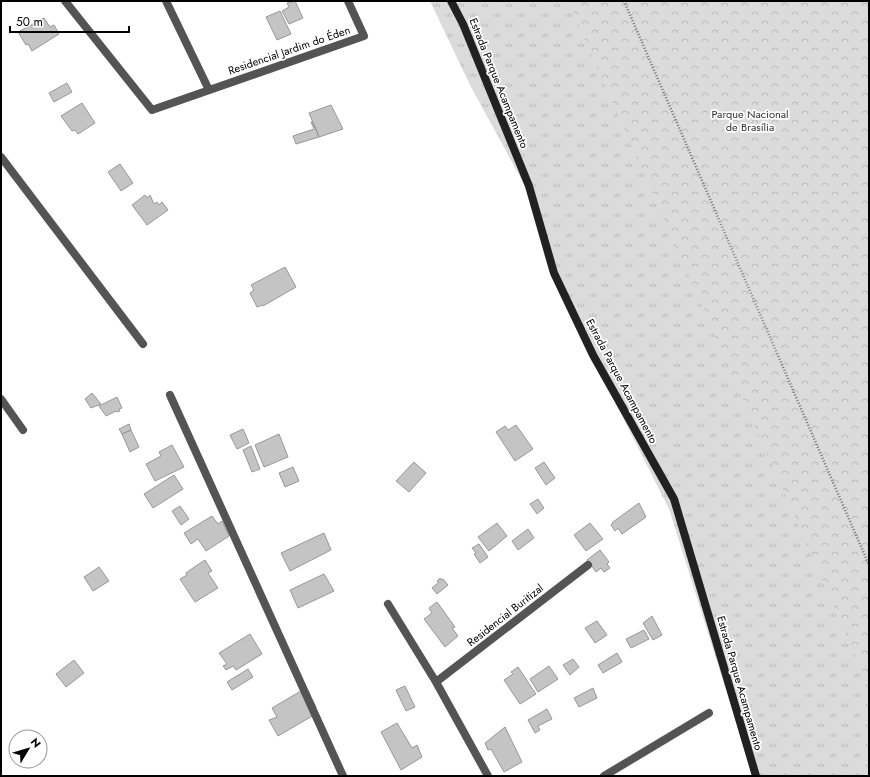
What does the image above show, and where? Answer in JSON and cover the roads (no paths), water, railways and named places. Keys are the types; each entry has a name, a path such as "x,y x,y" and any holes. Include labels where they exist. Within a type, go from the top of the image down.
{"street":[{"name":"Residencial Jardim do Éden","path":"65,1 152,110 364,36 348,1"},
{"path":"166,1 209,90"},
{"name":"Estrada Parque Acampamento","path":"451,1 463,24 529,186 554,273 593,355 674,499 756,776"},
{"path":"1,157 143,344"},
{"path":"170,395 343,776"},
{"path":"1,399 23,430"},
{"name":"Residencial Buritizal","path":"436,682 588,565"},
{"path":"388,604 436,682 488,776"},
{"path":"604,776 709,713"}],"park label":[{"name":"Parque Nacional de Brasília","path":"750,120"}]}
